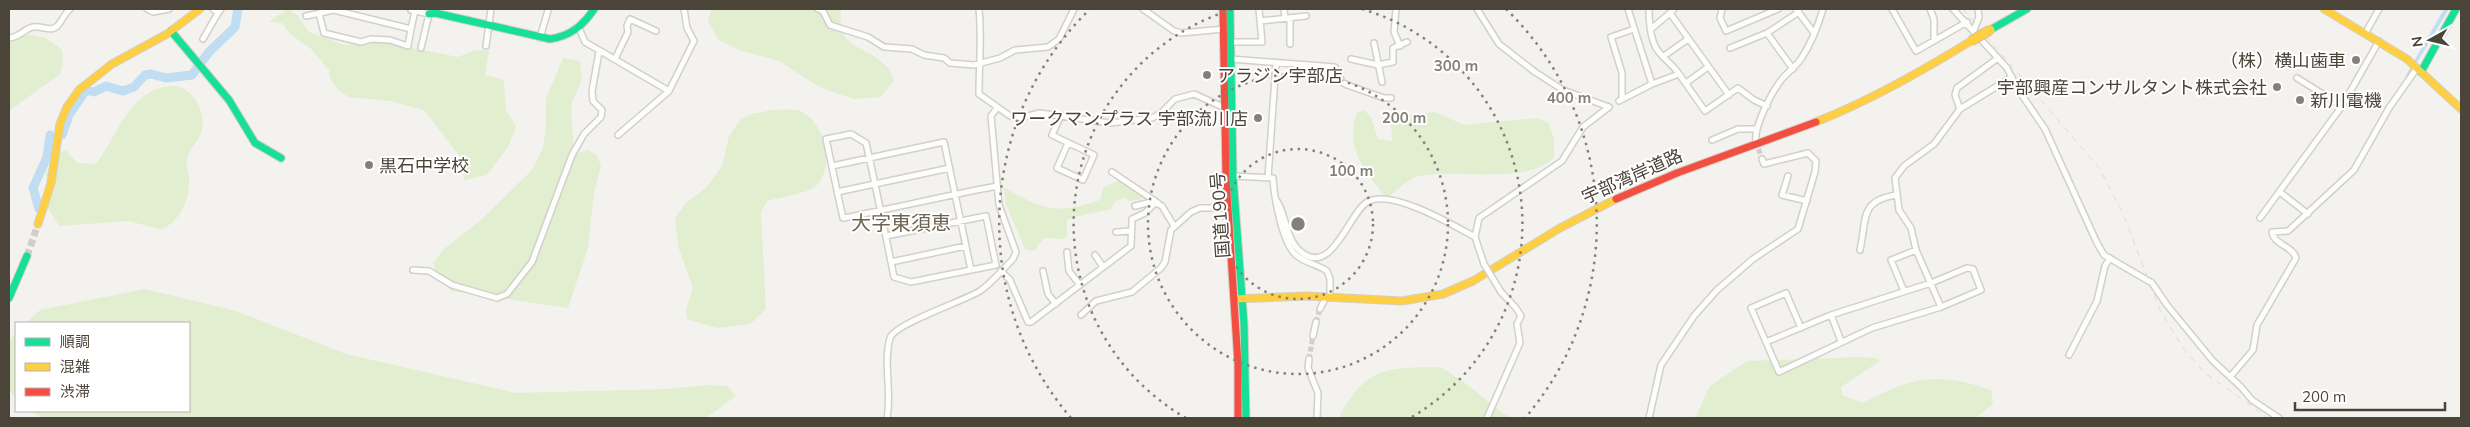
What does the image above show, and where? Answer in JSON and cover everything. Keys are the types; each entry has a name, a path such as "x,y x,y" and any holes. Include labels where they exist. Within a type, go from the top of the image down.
{"main road":[{"path":"38,224 52,178 56,137 63,116 83,85 103,69 171,31 200,9"},
{"path":"429,14 435,13 540,38 560,38 579,28 594,9"},
{"name":"国道190号","path":"1223,9 1227,108 1227,208 1238,299 1238,418"},
{"name":"国道190号","path":"1230,9 1232,42 1227,108 1233,176 1238,299 1246,418"},
{"name":"宇部湾岸道路","path":"1238,299 1306,296 1402,301 1443,294 1491,271 1560,228 1616,198 1670,175 1858,106 1898,85 2027,9"},
{"path":"2324,9 2366,32 2407,59 2461,108"},
{"path":"2419,70 2456,9"},
{"path":"171,31 229,100 255,143 281,158"},
{"path":"9,298 27,256"}],"street":[{"path":"9,38 20,36 33,27 47,30 53,28 59,24 61,18 70,9"},
{"path":"147,9 153,12 169,9"},
{"path":"202,39 220,11 213,9"},
{"path":"486,46 491,9"},
{"path":"618,135 669,91 694,41 687,28 684,9"},
{"path":"818,9 823,11 830,25 868,37 884,47 912,49 944,58 950,63 979,64 1000,58 1015,50 1048,46 1059,39 1073,9"},
{"path":"978,9 982,44 979,64 979,94 1010,116 1019,118 1040,113 1110,123 1144,120 1156,116 1175,99 1194,94 1227,108"},
{"path":"1143,9 1174,31 1181,33 1224,29"},
{"path":"1232,42 1262,42 1259,9"},
{"path":"1284,9 1290,44"},
{"path":"1396,9 1394,32 1400,46"},
{"path":"1476,9 1499,44 1535,72 1563,90 1609,107 1584,127 1562,161 1480,218 1475,237 1484,264 1501,292 1522,316 1517,324 1520,343 1486,418"},
{"path":"1628,9 1652,84"},
{"path":"1649,9 1655,46 1686,83 1705,111 1738,88 1754,100 1767,106"},
{"path":"1722,9 1720,18 1726,31 1778,9"},
{"path":"1756,142 1757,129 1777,86 1793,69 1814,33 1823,9"},
{"path":"1892,9 1916,51 1967,22"},
{"path":"1930,9 1934,19 1934,41"},
{"path":"1953,9 1967,22 1998,58 2045,129 2104,255 2152,283 2198,344 2252,400 2279,418"},
{"path":"1974,30 1979,18 1978,9"},
{"path":"2366,32 2378,9"},
{"path":"306,16 334,10 411,29"},
{"path":"540,38 548,10"},
{"path":"1730,48 1767,33 1798,10 1814,33"},
{"path":"320,13 324,33 360,42 381,39 408,46 413,11 429,14 421,48"},
{"path":"1651,29 1672,11 1688,39 1729,95"},
{"path":"1260,21 1306,16"},
{"path":"615,60 628,32 627,26 630,20 656,31"},
{"path":"579,28 585,42 599,52 669,91"},
{"path":"1634,29 1611,36 1622,73 1621,100 1652,84 1679,74"},
{"path":"1767,33 1793,69"},
{"path":"1664,56 1688,39"},
{"path":"2260,218 2342,106 2379,40"},
{"path":"1351,59 1378,65 1393,62 1393,48 1407,42"},
{"path":"1374,43 1382,82"},
{"path":"414,270 429,271 452,285 497,298 507,294 532,262 572,155 584,134 601,117 602,110 593,102 592,91 599,52"},
{"path":"1960,109 1955,95 1957,88 1998,58"},
{"path":"1231,59 1269,61 1276,64 1334,67 1342,82 1347,85 1384,98 1391,98"},
{"path":"1268,178 1276,64"},
{"path":"1686,83 1708,67"},
{"path":"2230,377 2253,350 2257,325 2296,258 2295,254 2277,241 2272,232 2286,232 2308,214 2354,170 2389,108 2419,70"},
{"path":"1941,307 1916,250 1913,234 1899,210 1894,183 1897,173 1934,144 1960,109 2012,77"},
{"path":"2297,78 2342,106"},
{"path":"887,418 889,346 891,337 899,327 949,307 982,290 1013,259 1016,252 999,205 992,116 997,108"},
{"path":"1061,115 1052,136 1068,143 1094,155 1082,180 1057,168 1068,143"},
{"path":"1712,140 1738,129 1757,129"},
{"path":"886,236 986,216 996,265 911,282 894,277 886,236 880,211 866,143 850,134 826,139 842,218 880,211 997,186"},
{"path":"832,166 944,142 970,270"},
{"path":"1649,418 1661,366 1694,316 1717,290 1753,259 1798,228 1815,172 1816,161 1813,157 1802,153 1764,164 1762,159"},
{"path":"837,192 950,168"},
{"path":"1112,172 1156,202 1166,211 1174,226"},
{"path":"1233,176 1273,178 1277,202 1292,251 1302,260 1327,271 1330,279 1330,292"},
{"path":"1788,176 1782,195 1807,201"},
{"path":"2280,193 2308,214"},
{"path":"1860,250 1869,208 1878,199 1896,195"},
{"path":"1277,202 1283,211 1293,242 1298,249 1313,257 1320,256 1331,250 1348,229 1362,207 1367,202 1381,198 1424,211 1475,237"},
{"path":"1001,271 1010,280 1028,322 1034,321 1131,246 1132,219 1156,202"},
{"path":"1135,206 1156,202"},
{"path":"1081,315 1096,301 1132,292 1161,268 1166,258 1168,235 1174,226 1195,209 1227,208"},
{"path":"1116,232 1131,231"},
{"path":"891,262 966,246"},
{"path":"1904,291 1891,260 1916,250"},
{"path":"1067,252 1069,271 1080,286"},
{"path":"1095,256 1103,267"},
{"path":"2069,356 2097,301 2105,266 2110,258"},
{"path":"1766,342 1801,328 1831,315 1931,283 1967,268 1973,270 1981,290 1941,307 1872,328 1841,341 1779,372 1751,308 1786,293 1801,328"},
{"path":"1043,272 1048,294 1056,304"},
{"path":"1320,309 1324,301"},
{"path":"1831,315 1841,341"},
{"path":"1313,336 1316,322"},
{"path":"1309,360 1308,368 1318,394 1317,418"}],"green space":[{"path":"287,9 297,15 309,32 345,45 383,42 458,57 475,50 489,51 485,75 504,80 506,110 516,126 508,147 487,175 464,180 461,158 424,110 390,101 349,97 338,90 330,78 329,70 311,49 290,34 282,23 269,22"},
{"path":"711,9 841,9 843,33 848,40 878,59 887,67 894,80 881,97 854,99 821,88 779,61 739,50 719,40 708,22"},
{"path":"24,34 46,38 62,50 63,64 60,74 9,111 9,43"},
{"path":"563,58 580,61 582,79 571,105 574,154 588,150 597,155 601,166 594,192 588,248 568,308 451,291 436,273 433,263 443,250 482,219 532,170 543,148 546,127 546,98"},
{"path":"177,86 191,94 196,100 203,121 200,135 189,152 187,159 188,194 179,215 169,226 162,230 129,221 59,226 48,208 46,173 53,155 66,150 77,163 96,164 131,109 150,92 163,87"},
{"path":"774,110 797,110 812,119 818,128 825,148 825,170 815,187 767,201 761,212 766,309 750,324 717,328 687,319 686,309 693,288 678,246 675,218 686,203 706,188 722,166 729,136 740,120 751,114"},
{"path":"1364,110 1371,117 1378,139 1392,141 1391,120 1398,116 1435,112 1464,125 1537,118 1549,123 1554,140 1554,158 1541,166 1525,172 1489,175 1435,174 1419,176 1406,182 1387,198 1365,169 1355,149 1353,138 1357,113"},
{"path":"1119,180 1130,185 1143,197 1139,200 1127,201 1126,197 1115,201 1111,209 1067,220 1067,236 1063,239 1044,238 1034,251 1025,249 1006,204 1003,187 1029,201 1050,208 1060,209 1072,208 1100,200 1103,188"},
{"path":"145,289 236,311 346,354 516,393 667,389 709,385 727,386 736,396 706,418 43,418 33,412 190,412 190,322 27,322 40,310"},
{"path":"15,334 15,397 9,390 9,341"},
{"path":"1877,358 1880,361 1841,387 1842,395 1863,403 1911,382 1940,379 1955,380 1991,390 1993,404 1975,418 1695,418 1710,386 1747,361"},
{"path":"1441,367 1468,385 1504,414 1513,418 1339,418 1343,409 1362,385 1381,373 1404,368"}],"water":[{"path":"2444,9 2449,9 2412,71 2405,77"}],"waterway":[{"path":"62,135 69,115 86,90 94,92 106,86 123,91 134,87 145,75 151,74 166,78 192,75 209,52 235,27 238,9"},
{"path":"39,209 33,188 47,157 50,135"}],"tunnel":[{"path":"1756,142 1762,159"},
{"path":"27,256 38,224"},
{"path":"1316,322 1320,309"},
{"path":"1309,359 1313,336"}],"railway":[{"path":"1963,9 2099,168 2122,211 2160,310 2183,348 2204,372 2268,418"}],"traffic: fast":[{"path":"429,14 435,13 550,39 570,33 594,9"},
{"path":"1230,9 1233,176 1244,324 1246,418"},
{"path":"1990,30 2027,9"},
{"path":"2421,72 2456,9"},
{"path":"171,31 229,100 255,143 281,158"},
{"path":"9,298 27,256"}],"traffic: slow":[{"path":"38,224 51,183 60,124 67,107 79,90 112,64 167,34 200,9"},
{"path":"2324,9 2407,59 2461,109"},
{"path":"1971,41 1990,30"},
{"path":"1816,122 1895,85 1971,41"},
{"path":"1235,299 1306,296 1402,301 1443,294 1473,281 1560,228 1616,199"}],"traffic: jam":[{"path":"1223,9 1226,177 1238,364 1238,418"},
{"path":"1616,199 1677,173 1816,122"}],"place":[{"name":"（株）横山歯車","path":"2356,60"},
{"name":"アラジン宇部店","path":"1207,75"},
{"name":"宇部興産コンサルタント株式会社","path":"2277,87"},
{"name":"新川電機","path":"2300,100"},
{"name":"ワークマンプラス 宇部流川店","path":"1258,118"},
{"name":"黒石中学校","path":"369,165"}],"district":[{"name":"大字東須恵","path":"901,222"}]}
